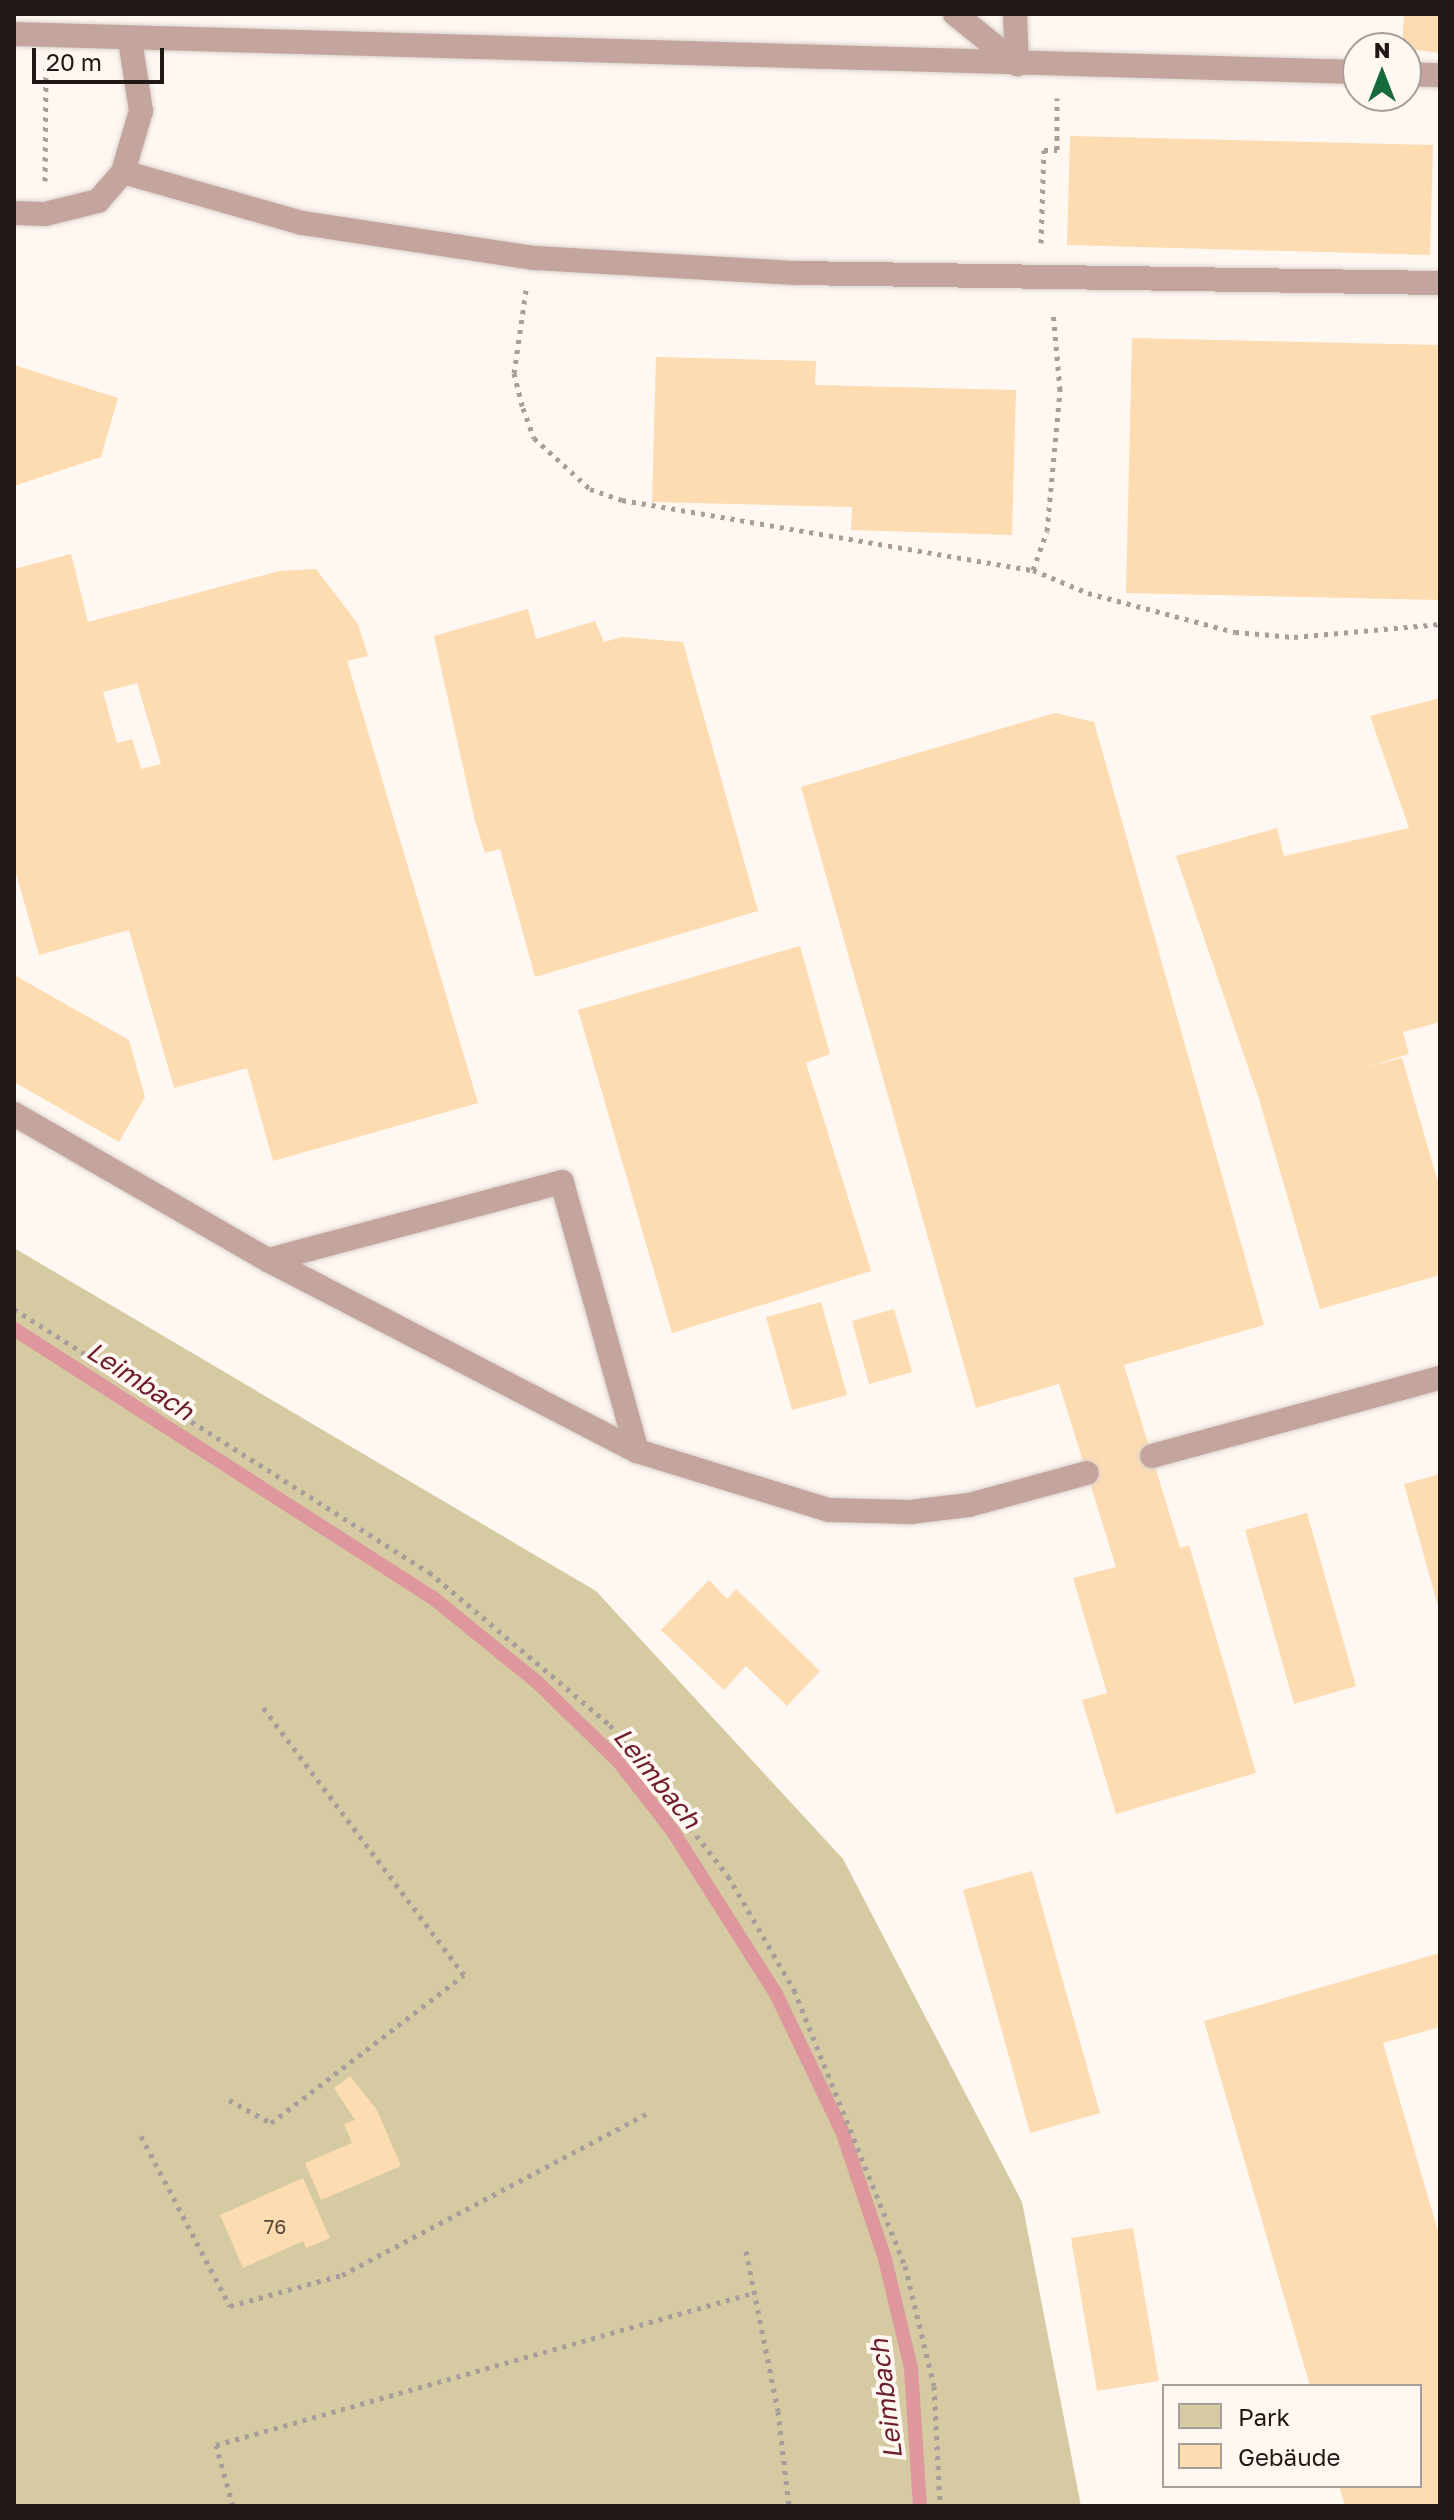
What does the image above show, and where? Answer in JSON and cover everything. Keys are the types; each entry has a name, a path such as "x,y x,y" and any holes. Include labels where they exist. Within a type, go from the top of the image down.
{"lane":[{"path":"955,14 1017,64"},
{"path":"1015,14 1017,64"},
{"path":"14,34 130,40 1342,72"},
{"path":"14,213 45,214 98,201 123,172 141,111 130,40"},
{"path":"123,172 302,223 534,258 796,273 1440,283"},
{"path":"14,1114 268,1260 637,1451 829,1510 910,1512 969,1505 1087,1473"},
{"path":"268,1260 562,1182 637,1451"},
{"path":"1152,1456 1440,1378"}],"path":[{"path":"45,214 46,58"},
{"path":"1033,570 1047,531 1060,390 1061,352 1040,254 1044,150 1057,150 1052,65"},
{"path":"534,258 519,314 514,373 534,438 590,489 622,500 1033,570 1088,593 1235,632 1294,637 1440,624"},
{"path":"14,1309 463,1599 610,1725 728,1876 794,1990 905,2266 934,2386 940,2506"},
{"path":"229,2100 271,2123 464,1975 261,1705"},
{"path":"141,2136 230,2306 342,2275 650,2112"},
{"path":"746,2251 756,2292 789,2506"},
{"path":"233,2506 216,2445 756,2292"}],"green space":[{"path":"14,1248 596,1591 843,1859 1022,2202 1081,2506 14,2506"}],"building":[{"path":"1404,14 1440,14 1440,53 1422,51 1422,32 1403,32"},
{"path":"1070,136 1433,145 1430,255 1067,245"},
{"path":"1132,338 1440,345 1440,600 1126,593"},
{"path":"656,357 816,361 815,385 1016,390 1012,535 851,530 852,507 652,502"},
{"path":"14,365 118,398 101,457 14,486"},
{"path":"71,554 88,622 279,571 316,569 358,624 368,656 347,661 478,1103 273,1161 247,1068 174,1088 129,930 39,955 14,866 14,569","holes":["137,683 161,764 141,769 132,739 117,743 103,692"]},
{"path":"528,609 536,639 595,621 604,642 622,637 683,642 758,911 535,977 500,849 485,853 475,821 434,636"},
{"path":"1440,698 1440,1022 1403,1032 1409,1054 1364,1068 1402,1058 1440,1189 1440,1275 1320,1309 1259,1099 1176,856 1277,828 1284,856 1409,828 1370,716"},
{"path":"1055,713 1094,722 1264,1325 1124,1365 1180,1548 1189,1545 1256,1773 1116,1814 1082,1700 1107,1693 1073,1578 1116,1567 1059,1384 976,1408 801,787"},
{"path":"800,946 830,1054 806,1063 871,1271 672,1333 578,1010"},
{"path":"14,975 129,1040 145,1097 119,1142 14,1082"},
{"path":"821,1302 847,1395 792,1410 766,1317"},
{"path":"894,1309 912,1372 869,1384 852,1321"},
{"path":"1440,1474 1440,1610 1439,1610 1404,1484"},
{"path":"1307,1513 1356,1686 1294,1704 1245,1530"},
{"path":"709,1580 727,1599 736,1589 820,1671 787,1706 746,1666 724,1690 661,1630"},
{"path":"1032,1871 1100,2113 1030,2133 963,1890"},
{"path":"1440,1953 1440,2027 1383,2043 1440,2238 1440,2506 1345,2506 1340,2488 1422,2488 1422,2384 1309,2384 1204,2021"},
{"path":"350,2076 377,2110 401,2166 321,2200 305,2163 352,2143 344,2124 355,2120 334,2088"},
{"path":"303,2178 330,2238 306,2248 303,2241 243,2268 220,2215"},
{"path":"1133,2228 1159,2381 1097,2391 1071,2238"}],"waterway":[{"name":"Leimbach","path":"14,1329 432,1597 537,1682 619,1762 672,1830 776,1994 842,2131 885,2259 911,2368 920,2506"}]}
